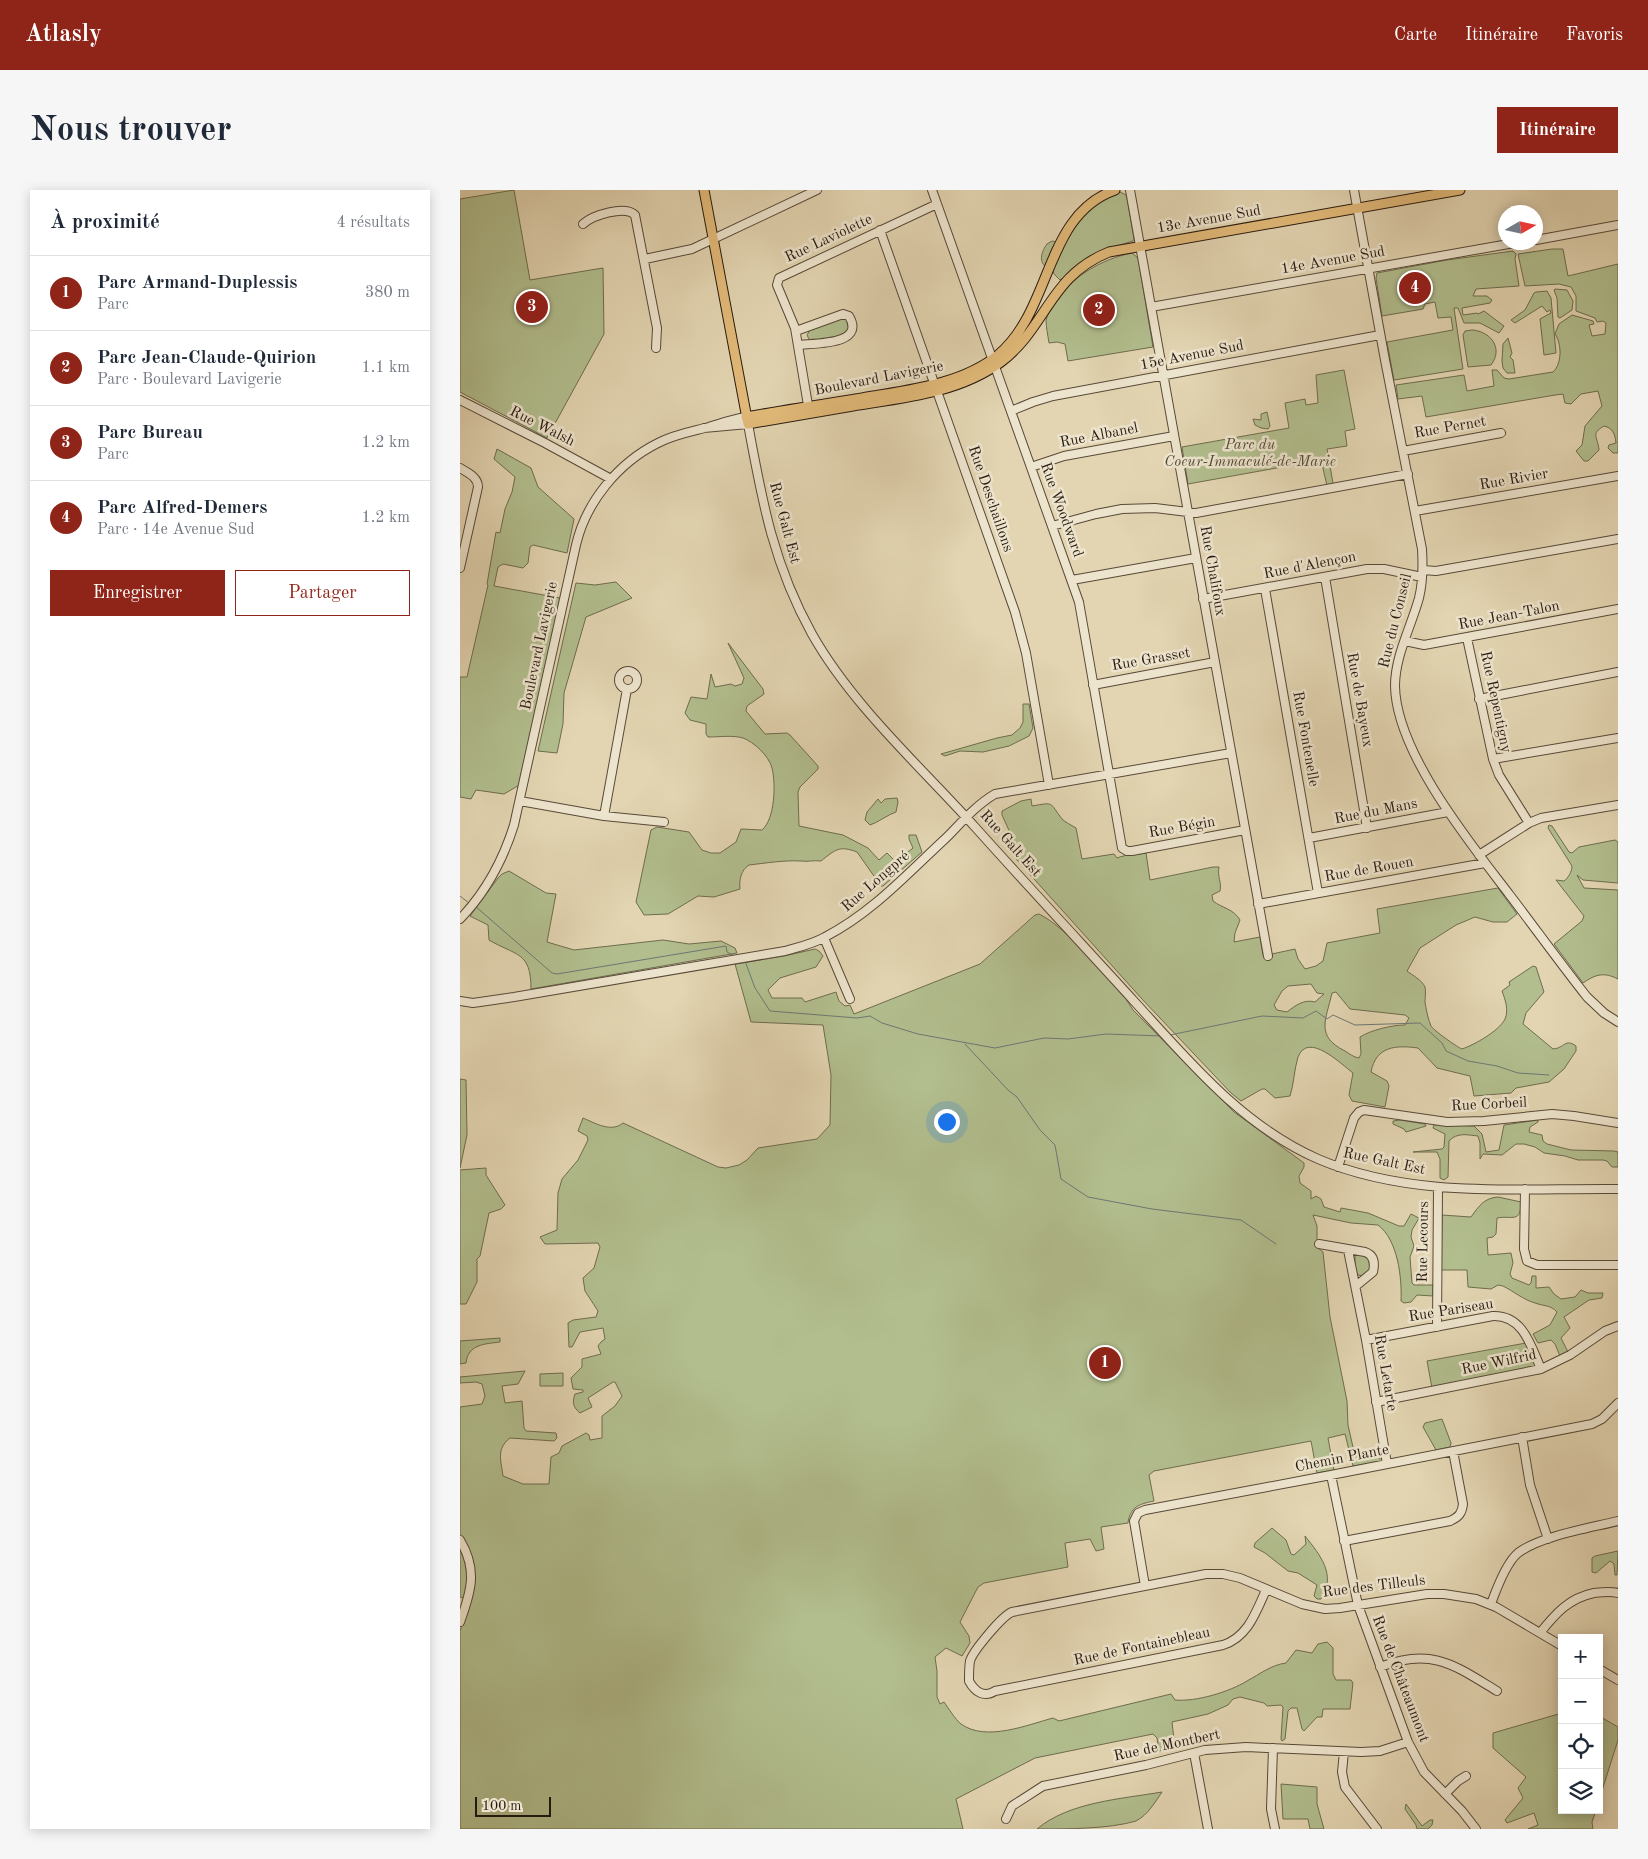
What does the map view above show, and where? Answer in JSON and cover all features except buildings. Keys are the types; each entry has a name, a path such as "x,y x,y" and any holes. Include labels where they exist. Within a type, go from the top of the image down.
{"main road":[{"name":"Rue Galt Est","path":"704,190 747,420"},
{"name":"Boulevard Lavigerie","path":"994,362 1020,330 1047,276 1062,237 1074,219 1092,202 1115,190"},
{"name":"13e Avenue Sud","path":"1140,246 1460,190"},
{"name":"Boulevard Lavigerie","path":"747,420 964,382 1023,342 1060,287 1075,273 1100,256 1117,250 1140,246"},
{"path":"1047,276 1060,287"}],"street":[{"path":"645,259 686,251 818,190"},
{"name":"Rue Woodward","path":"932,190 1079,602 1120,840 1124,850"},
{"name":"Rue Chalifoux","path":"1130,190 1268,956"},
{"name":"Rue du Conseil","path":"1354,190 1422,549 1423,574 1419,598 1396,676 1399,712 1406,733 1420,763 1448,812 1587,997 1604,1013 1618,1022"},
{"name":"Rue Laviolette","path":"809,410 796,331 792,317 777,285 779,278 937,204"},
{"path":"583,224 591,218 623,210 633,213 638,219 657,328 656,348"},
{"path":"1543,239 1618,225"},
{"name":"Rue Deschaillons","path":"880,230 1020,627 1030,673 1049,785"},
{"name":"14e Avenue Sud","path":"1151,307 1498,246"},
{"path":"796,331 843,314 849,316 853,329 850,335 843,339 798,345"},
{"name":"15e Avenue Sud","path":"1011,411 1045,398 1380,335"},
{"name":"Rue Walsh","path":"460,400 611,479"},
{"name":"Boulevard Lavigerie","path":"460,919 480,896 498,866 510,837 520,801 578,532 591,507 611,479 630,461 657,443 704,428 747,420"},
{"name":"Rue Galt Est","path":"747,420 764,511 774,548 793,596 813,636 830,662 856,696 1072,934 1222,1094 1253,1120 1284,1142 1338,1167 1382,1179 1438,1187 1618,1189"},
{"name":"Rue Pernet","path":"1403,451 1501,433"},
{"name":"Rue Albanel","path":"1031,467 1064,456 1174,436"},
{"path":"460,468 478,482 460,568"},
{"path":"1052,526 1122,509 1155,508 1196,513 1206,512 1408,474"},
{"name":"Rue Rivier","path":"1415,512 1618,476"},
{"name":"Rue d'Alençon","path":"1203,599 1376,568 1423,574 1618,539"},
{"path":"1072,580 1196,558"},
{"name":"Rue de Bayeux","path":"1325,577 1367,828"},
{"name":"Rue Fontenelle","path":"1265,589 1318,893"},
{"name":"Rue Jean-Talon","path":"1405,641 1424,645 1618,609"},
{"name":"Rue Repentigny","path":"1467,638 1492,759 1529,823"},
{"name":"Rue Grasset","path":"1093,684 1215,662"},
{"path":"1479,699 1618,672"},
{"path":"604,816 627,689"},
{"path":"1492,759 1618,738"},
{"name":"Rue Longpré","path":"460,1001 485,1002 786,951 824,938 852,922 880,900 994,794 1231,753"},
{"path":"520,801 604,816 664,822"},
{"path":"1479,855 1529,823 1549,816 1618,805"},
{"name":"Rue du Mans","path":"1309,838 1448,812"},
{"name":"Rue Bégin","path":"1124,850 1132,851 1245,830"},
{"name":"Rue de Rouen","path":"1258,904 1485,863"},
{"path":"824,938 850,999"},
{"name":"Rue Corbeil","path":"1338,1167 1354,1118 1361,1111 1370,1110 1447,1122 1484,1121 1552,1114 1618,1123"},
{"name":"Rue Lecours","path":"1437,1326 1438,1187"},
{"path":"1525,1189 1524,1250 1527,1261 1537,1265 1618,1264"},
{"path":"1319,1244 1368,1253 1374,1263 1373,1272 1356,1286"},
{"name":"Rue Letarte","path":"1348,1250 1366,1340 1387,1464"},
{"name":"Rue Pariseau","path":"1366,1340 1493,1316 1503,1316 1514,1321 1525,1332 1542,1369"},
{"name":"Rue Wilfrid","path":"1376,1402 1542,1369 1570,1355 1605,1331 1618,1326"},
{"name":"Chemin Plante","path":"1146,1586 1134,1521 1141,1511 1592,1424 1602,1420 1618,1402"},
{"path":"1522,1437 1530,1485 1548,1539"},
{"path":"1344,1541 1450,1521 1458,1517 1463,1504 1453,1451"},
{"name":"Rue de Châteaumont","path":"1331,1475 1358,1605 1408,1742 1424,1772 1468,1817 1476,1829"},
{"path":"1491,1604 1511,1560 1518,1553 1548,1539 1618,1521"},
{"path":"460,1540 470,1560 472,1575 468,1597 460,1622"},
{"name":"Rue des Tilleuls","path":"1007,1614 1034,1607 1213,1574 1232,1576 1315,1608 1333,1609 1434,1593 1464,1597 1491,1604 1558,1644"},
{"name":"Rue de Fontainebleau","path":"1007,1614 970,1661 970,1673 976,1684 981,1688 995,1691 1231,1642 1239,1637 1252,1621 1266,1590"},
{"path":"1540,1633 1554,1615 1572,1601 1582,1596 1599,1592 1618,1593"},
{"path":"1380,1667 1414,1659 1432,1658 1458,1667 1497,1690"},
{"path":"1603,1671 1618,1680"},
{"name":"Rue de Montbert","path":"1006,1819 1012,1806 1043,1786 1219,1748 1274,1748 1344,1752 1380,1751 1408,1742"},
{"path":"1274,1748 1271,1809 1274,1829"},
{"path":"1344,1752 1342,1772 1345,1787 1377,1829"},
{"path":"1194,1753 1208,1829"},
{"path":"1445,1794 1466,1776"}],"green space":[{"path":"514,190 530,280 603,268 604,334 547,438 460,392 460,199"},
{"path":"1120,192 1126,195 1127,198 1133,241 1107,249 1060,280 1053,271 1078,223 1095,206"},
{"path":"1052,241 1056,242 1046,267 1042,262 1042,256 1047,244"},
{"path":"1563,249 1568,276 1618,264 1618,453 1613,453 1608,448 1609,445 1616,443 1616,440 1611,430 1604,426 1596,434 1599,450 1588,461 1584,461 1576,451 1582,445 1585,426 1602,406 1598,391 1581,394 1571,404 1565,403 1563,394 1426,417 1422,396 1398,399 1396,385 1464,375 1467,391 1494,386 1492,370 1497,370 1504,378 1509,379 1553,372 1558,364 1560,354 1559,343 1555,334 1559,324 1572,315 1593,321 1594,324 1589,325 1592,336 1605,334 1606,323 1603,321 1597,322 1595,318 1576,311 1576,296 1571,287 1559,284 1525,286 1518,254"},
{"path":"1513,251 1516,254 1519,286 1476,289 1473,296 1487,296 1492,300 1490,303 1462,308 1463,315 1478,314 1484,311 1504,326 1499,333 1480,323 1464,323 1458,308 1454,308 1463,369 1394,380 1387,342 1453,330 1451,317 1438,318 1435,302 1425,304 1423,309 1382,316 1376,278 1377,273 1447,260"},
{"path":"1132,253 1138,258 1153,347 1068,361 1065,344 1049,343 1046,320 1048,314 1068,287 1087,271 1109,260"},
{"path":"1555,289 1567,290 1573,301 1572,310 1560,318 1558,317"},
{"path":"1547,291 1551,298 1556,353 1544,355 1540,319 1551,313 1550,310 1547,312 1542,306 1515,323 1511,320 1525,310 1534,293"},
{"path":"841,317 846,319 849,329 847,333 837,338 810,341 807,335 810,330"},
{"path":"1465,331 1479,331 1493,342 1496,352 1495,359 1491,365 1468,367 1463,335"},
{"path":"1508,338 1512,353 1510,357 1513,360 1515,373 1507,373 1503,368 1503,344"},
{"name":"Parc du Coeur-Immaculé-de-Marie","path":"1344,370 1355,429 1345,431 1347,446 1327,449 1334,489 1328,490 1321,460 1188,484 1182,447 1289,428 1285,403 1305,399 1306,405 1318,403 1316,375"},
{"path":"1267,412 1270,426 1268,429 1255,425 1253,419 1261,420 1261,414"},
{"path":"497,449 531,468 538,487 574,519 567,553 533,545 530,547 528,563 523,568 503,564 498,567 494,586 560,598 521,784 504,794 476,790 471,799 460,797 460,677 467,677 488,585 496,532 500,533 515,477 494,459"},
{"path":"616,582 632,598 586,617 564,693 563,724 557,753 538,751 576,583 595,585"},
{"path":"728,643 763,689 764,694 747,706 746,711 765,734 787,733 790,735 818,766 818,769 800,787 798,792 799,826 843,835 868,848 879,860 887,853 897,861 913,848 909,835 916,835 922,852 883,886 881,886 857,852 841,849 834,851 821,861 788,861 749,865 741,876 740,889 714,897 698,896 668,914 644,915 636,902 651,830 657,827 689,832 702,850 720,853 736,842 741,829 762,830 770,818 774,783 772,768 764,754 756,746 743,738 730,736 708,737 706,734 706,724 690,720 685,713 691,697 707,699 711,674 715,687 742,684 744,678"},
{"path":"1023,704 1029,704 1033,728 1029,736 1009,746 983,752 960,751 945,756 941,754 1012,735 1020,728 1023,722"},
{"path":"897,798 896,812 870,825 865,820 867,812 878,799 881,803 885,799"},
{"path":"1031,799 1032,806 1048,804 1053,806 1062,819 1076,828 1082,859 1114,854 1117,858 1146,853 1150,880 1219,867 1220,891 1212,895 1213,901 1231,911 1240,920 1234,942 1260,937 1265,958 1270,957 1272,954 1295,949 1298,959 1305,969 1316,966 1323,961 1327,943 1380,933 1377,909 1498,888 1517,914 1507,922 1493,922 1475,917 1456,925 1420,948 1407,971 1424,984 1425,1005 1431,1026 1462,1049 1479,1041 1492,1033 1505,1019 1507,1008 1502,991 1510,985 1509,982 1533,966 1536,967 1544,992 1526,1013 1523,1024 1553,1049 1569,1043 1576,1046 1576,1051 1564,1069 1549,1082 1516,1088 1511,1093 1474,1096 1470,1076 1437,1068 1418,1048 1395,1047 1388,1049 1377,1057 1371,1072 1387,1081 1389,1086 1385,1107 1352,1101 1349,1095 1353,1073 1325,1052 1309,1047 1303,1050 1298,1057 1290,1096 1275,1098 1265,1089 1262,1089 1241,1101 1231,1093 1142,999 1008,850 1016,846 1002,811 1021,801","holes":["1311,984 1317,993 1324,994 1315,1002 1304,1002 1287,1012 1277,1010 1274,1005 1282,991 1288,986","1336,992 1350,1009 1405,1015 1409,1018 1405,1025 1382,1028 1360,1037 1361,1054 1359,1058 1355,1057 1336,1045 1329,1039 1326,1033 1327,1011 1332,993"]},
{"path":"1549,825 1552,826 1569,852 1572,853 1579,847 1615,840 1618,842 1618,883 1583,880 1577,875 1584,888 1618,890 1618,979 1608,975 1600,975 1583,983 1554,944 1582,921 1584,916 1556,880 1564,881 1571,873 1572,866 1548,828"},
{"path":"509,871 546,893 556,894 547,942 574,950 663,940 689,944 721,941 735,948 737,953 531,989 530,977 525,961 520,956 489,940 488,925 470,916 498,878"},
{"path":"1039,914 1074,941 1126,999 1133,1010 1234,1112 1304,1163 1299,1176 1300,1183 1311,1191 1311,1199 1316,1196 1321,1199 1324,1207 1340,1212 1341,1208 1368,1213 1399,1226 1404,1226 1411,1214 1419,1218 1412,1230 1411,1237 1414,1246 1410,1257 1412,1283 1414,1285 1433,1285 1433,1296 1417,1295 1411,1302 1404,1303 1401,1301 1401,1282 1394,1250 1385,1232 1378,1225 1351,1223 1313,1215 1317,1226 1317,1247 1323,1252 1330,1317 1347,1401 1348,1425 1355,1456 1380,1454 1380,1462 1353,1466 1345,1434 1328,1438 1334,1470 1317,1473 1311,1441 1154,1471 1149,1475 1154,1501 1136,1507 1131,1513 1128,1523 1101,1527 1104,1549 1096,1551 1090,1539 1065,1543 1068,1567 984,1583 978,1587 960,1622 969,1636 970,1643 962,1656 946,1648 935,1657 937,1697 940,1704 944,1702 961,1724 982,1732 994,1732 1019,1728 1053,1718 1059,1721 1171,1694 1175,1700 1212,1695 1240,1685 1270,1668 1286,1663 1296,1650 1312,1653 1318,1644 1327,1642 1333,1648 1333,1674 1336,1680 1351,1680 1353,1683 1350,1709 1323,1709 1322,1717 1317,1717 1304,1731 1297,1708 1291,1708 1288,1711 1285,1739 1282,1741 1283,1707 1281,1705 1267,1706 1264,1703 1240,1697 1233,1699 1228,1705 1208,1714 1172,1722 1175,1748 1159,1751 1157,1738 1153,1734 1035,1758 956,1799 963,1829 460,1829 460,1631 470,1600 460,1597 460,1407 482,1404 485,1396 482,1384 476,1382 460,1383 460,1377 525,1371 518,1384 502,1386 505,1403 522,1401 524,1428 526,1431 556,1433 557,1438 554,1441 510,1438 503,1446 500,1455 503,1476 523,1484 549,1484 551,1457 559,1453 562,1446 586,1433 589,1435 590,1440 602,1438 602,1416 615,1406 622,1396 615,1382 613,1382 588,1398 592,1407 580,1413 574,1405 575,1394 583,1392 583,1390 573,1389 571,1378 582,1367 582,1359 601,1354 598,1346 605,1339 603,1328 580,1332 572,1347 569,1347 568,1323 573,1320 596,1317 598,1311 585,1291 583,1278 594,1268 600,1247 598,1243 545,1244 540,1237 557,1230 558,1193 562,1179 578,1160 588,1140 587,1136 578,1131 583,1118 608,1127 618,1126 623,1123 718,1167 726,1168 739,1165 747,1160 758,1148 817,1139 830,1125 831,1075 823,1025 751,1022 735,964 815,949 823,956 816,967 780,978 768,990 772,998 802,998 805,1002 836,992 839,1001 845,1006 850,1005 854,1014 980,964 1035,915"},
{"path":"460,1079 466,1080 467,1135 460,1168"},
{"path":"1400,1120 1425,1124 1426,1126 1406,1132 1404,1129 1393,1124 1393,1121"},
{"path":"1538,1120 1538,1122 1530,1127 1529,1132 1542,1135 1543,1141 1547,1144 1571,1150 1618,1152 1618,1167 1612,1167 1607,1161 1603,1160 1578,1160 1544,1153 1535,1147 1524,1144 1516,1144 1502,1155 1483,1154 1480,1159 1478,1136 1463,1135 1456,1136 1449,1141 1448,1177 1444,1180 1440,1178 1440,1159 1437,1152 1413,1152 1442,1149 1444,1147 1445,1134 1433,1128 1434,1125 1474,1126 1482,1134 1486,1152 1499,1150 1504,1125"},
{"path":"486,1168 486,1175 505,1205 501,1209 489,1213 480,1256 477,1259 477,1282 466,1304 460,1304 460,1170"},
{"path":"1498,1197 1521,1202 1521,1209 1517,1216 1497,1218 1496,1234 1493,1237 1487,1238 1488,1255 1511,1253 1513,1263 1510,1274 1512,1278 1529,1285 1532,1276 1536,1276 1536,1288 1549,1287 1561,1299 1575,1297 1581,1290 1588,1293 1603,1293 1602,1298 1589,1300 1564,1317 1570,1328 1561,1338 1568,1352 1560,1356 1555,1344 1551,1340 1538,1343 1533,1334 1550,1325 1557,1312 1555,1310 1527,1300 1503,1286 1498,1285 1491,1289 1468,1287 1467,1270 1441,1270 1442,1215 1471,1217 1485,1201"},
{"path":"1358,1253 1369,1257 1371,1269 1364,1276 1358,1275 1355,1270 1355,1256"},
{"path":"500,1338 500,1342 478,1346 470,1352 466,1363 460,1364 460,1341"},
{"path":"1526,1343 1536,1365 1534,1367 1432,1388 1427,1361"},
{"path":"563,1373 563,1386 540,1386 540,1374"},
{"path":"1442,1419 1451,1443 1450,1447 1436,1450 1423,1427 1425,1423"},
{"path":"1272,1528 1286,1540 1291,1554 1294,1555 1306,1544 1305,1536 1316,1550 1325,1566 1327,1574 1326,1590 1321,1599 1317,1599 1314,1596 1317,1585 1298,1573 1288,1571 1254,1547 1255,1543"},
{"path":"1618,1551 1617,1575 1615,1575 1614,1564 1610,1561 1596,1573 1592,1572 1592,1558"},
{"path":"1558,1714 1558,1814 1595,1814 1592,1822 1593,1829 1528,1829 1538,1825 1534,1813 1507,1823 1505,1820 1523,1798 1518,1788 1526,1777 1493,1748 1493,1733"},
{"path":"1603,1718 1618,1727 1618,1740 1603,1787"},
{"path":"1281,1784 1317,1787 1317,1804 1324,1829 1310,1829 1308,1819 1283,1819"},
{"path":"1162,1792 1148,1812 1136,1821 1101,1827 1037,1829 1050,1820 1080,1807"},
{"path":"1406,1804 1422,1826 1430,1820 1433,1820 1432,1825 1428,1829 1417,1829 1405,1809"}],"waterway":[{"path":"460,896 469,903"},
{"path":"475,906 552,973 557,974 726,946 727,952 735,956"},
{"path":"745,961 755,988 770,1011 857,1018 870,1016 882,1023 918,1034 995,1048 1044,1038 1068,1039 1106,1034 1162,1036"},
{"path":"1170,1035 1262,1016 1303,1018 1316,1011 1327,1019 1333,1015 1355,1025 1420,1023 1442,1043 1446,1051 1468,1061 1497,1066 1518,1073 1549,1075"},
{"path":"965,1044 1008,1090 1017,1097 1040,1130 1055,1145 1061,1179 1088,1197 1152,1209 1241,1220 1276,1244"}],"place":[{"name":"Parc Alfred-Demers","path":"1415,288"},
{"name":"Parc Bureau","path":"532,307"},
{"name":"Parc Jean-Claude-Quirion","path":"1099,310"},
{"name":"Parc Armand-Duplessis","path":"1105,1363"}]}
